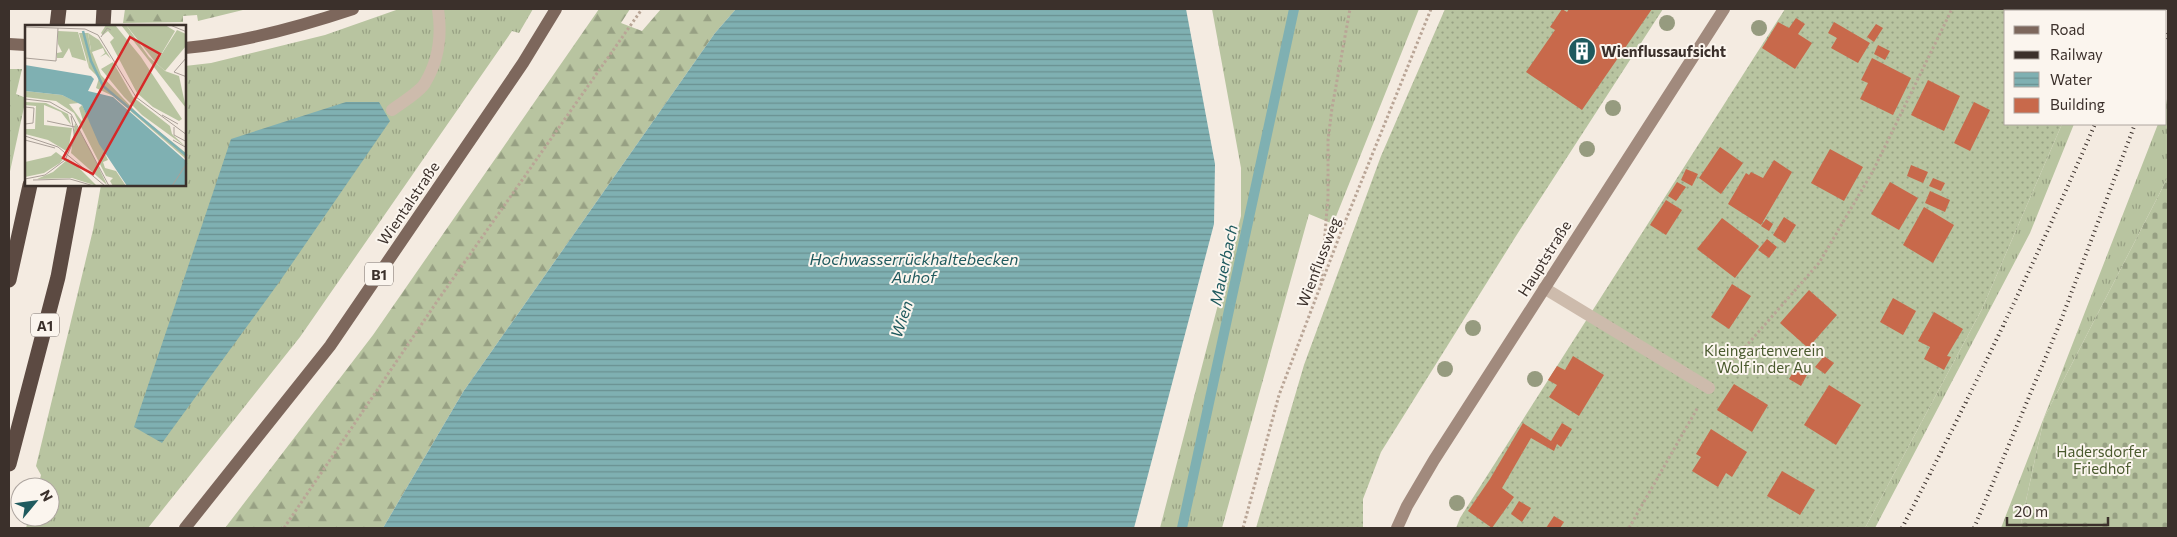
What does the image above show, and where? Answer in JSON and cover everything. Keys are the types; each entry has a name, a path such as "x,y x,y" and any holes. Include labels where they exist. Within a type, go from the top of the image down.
{"highway":[{"path":"57,25 58,9"},
{"path":"103,25 104,9"},
{"path":"9,280 30,186"},
{"name":"A1","path":"9,464 58,277 75,186"}],"main road":[{"path":"186,48 252,37 353,9"},
{"name":"Wientalstraße","path":"185,528 330,346 523,63 556,9"},
{"name":"Hauptstraße","path":"1397,528 1407,506 1434,460 1724,9"},
{"path":"9,44 25,45"}],"lane":[{"path":"392,110 425,85 440,48 441,29 438,9"},
{"path":"1544,288 1709,388"}],"path":[{"path":"284,528 438,300 642,9"},
{"path":"1320,287 1328,198 1328,140 1350,9"},
{"name":"Wienflussweg","path":"1243,528 1279,395 1431,9"},
{"path":"1629,528 1709,388 1819,263 1873,171 1952,9"}],"green space":[{"path":"125,9 247,9 198,21 197,15 183,16 183,22 123,23"},
{"path":"399,9 533,9 519,33 512,31 300,337 148,528 26,528 60,527 60,477 40,477 36,466 93,230 101,186 186,186 186,66 211,63 325,35"},
{"path":"599,9 630,9 621,23 642,31 661,9 736,9 715,33 463,392 383,528 225,528 373,335"},
{"path":"1212,9 1419,9 1333,224 1309,214 1222,528 1160,528 1241,216 1241,168"},
{"path":"1445,9 1663,9 1516,236 1381,452 1363,499 1363,528 1256,528 1304,365 1381,156"},
{"name":"Kleingartenverein Wolf in der Au","path":"1785,9 2108,9 2004,10 2004,125 2062,125 1982,309 1865,528 1456,528 1460,518"},
{"path":"9,69 22,69 16,94 25,98 25,103 9,176"},
{"path":"2168,95 2168,177 2044,418 2020,528 2001,528 2158,125 2167,125"},
{"path":"2062,125 2074,125 2030,233 1875,528 1865,528 1982,309"},
{"name":"Hadersdorfer Friedhof","path":"2168,177 2168,528 2020,528 2044,418"}],"water":[{"name":"Hochwasserrückhaltebecken Auhof","path":"736,9 1186,9 1215,164 1214,224 1134,528 383,528 463,392 715,33"},
{"path":"346,102 379,102 390,121 280,281 162,443 134,427 231,139"}],"building":[{"name":"Wienflussaufsicht","path":"1562,9 1567,12 1569,9 1652,9 1582,110 1526,72 1555,30 1550,27"},
{"path":"1796,18 1805,24 1798,34 1812,43 1795,69 1762,48 1778,22 1789,28"},
{"path":"1834,22 1870,43 1858,63 1831,48 1837,38 1828,33"},
{"path":"1876,24 1883,28 1874,42 1867,37"},
{"path":"1878,45 1890,51 1885,60 1874,54"},
{"path":"1872,58 1911,78 1893,115 1860,99 1868,83 1861,80"},
{"path":"1928,80 1960,96 1944,131 1911,115"},
{"path":"1974,102 1990,110 1970,151 1954,143"},
{"path":"1720,147 1743,163 1721,194 1699,178"},
{"path":"1830,149 1863,167 1844,201 1811,183"},
{"path":"1774,160 1792,172 1761,225 1728,204 1746,173 1749,175 1751,172 1763,178"},
{"path":"1911,165 1928,172 1923,183 1907,176"},
{"path":"1686,169 1698,174 1692,186 1681,180"},
{"path":"1933,178 1945,183 1941,191 1929,186"},
{"path":"1677,182 1686,187 1676,201 1668,196"},
{"path":"1890,182 1918,198 1899,230 1871,214"},
{"path":"1930,191 1950,200 1945,212 1925,203"},
{"path":"1666,200 1682,210 1666,235 1650,225"},
{"path":"1924,207 1954,225 1933,263 1903,245"},
{"path":"1784,217 1796,225 1785,243 1773,235"},
{"path":"1722,218 1759,246 1735,278 1697,249"},
{"path":"1766,219 1773,224 1769,231 1761,226"},
{"path":"1767,239 1777,247 1769,258 1758,250"},
{"path":"1732,284 1751,296 1729,329 1711,317"},
{"path":"1809,290 1837,315 1808,348 1780,323"},
{"path":"1893,298 1916,311 1903,335 1880,322"},
{"path":"1934,312 1963,329 1947,356 1951,357 1944,370 1924,359 1930,347 1918,341"},
{"path":"1573,356 1604,375 1579,416 1549,397 1557,385 1548,380 1557,366 1565,370"},
{"path":"1824,356 1834,363 1825,374 1815,367"},
{"path":"1796,367 1808,373 1801,386 1789,379"},
{"path":"1734,384 1768,405 1752,432 1717,410"},
{"path":"1829,385 1861,405 1836,445 1804,425"},
{"path":"1523,423 1551,441 1562,423 1572,429 1561,447 1557,444 1554,451 1531,438 1502,488 1514,497 1492,528 1468,511 1490,479"},
{"path":"1711,429 1747,452 1732,477 1726,473 1718,487 1692,471 1701,457 1696,454"},
{"path":"1782,471 1815,490 1800,515 1767,496"},
{"path":"1519,501 1531,508 1522,522 1511,514"},
{"path":"1554,516 1564,522 1560,528 1546,528"}],"waterway":[{"name":"Mauerbach","path":"1182,528 1294,9"}],"railway":[{"path":"1902,528 2002,328 2095,125"},
{"path":"1974,528 2060,323 2135,125"}],"place":[{"name":"Wienflussaufsicht","path":"1582,51"}],"water label":[{"name":"Wien","path":"901,319"}]}
